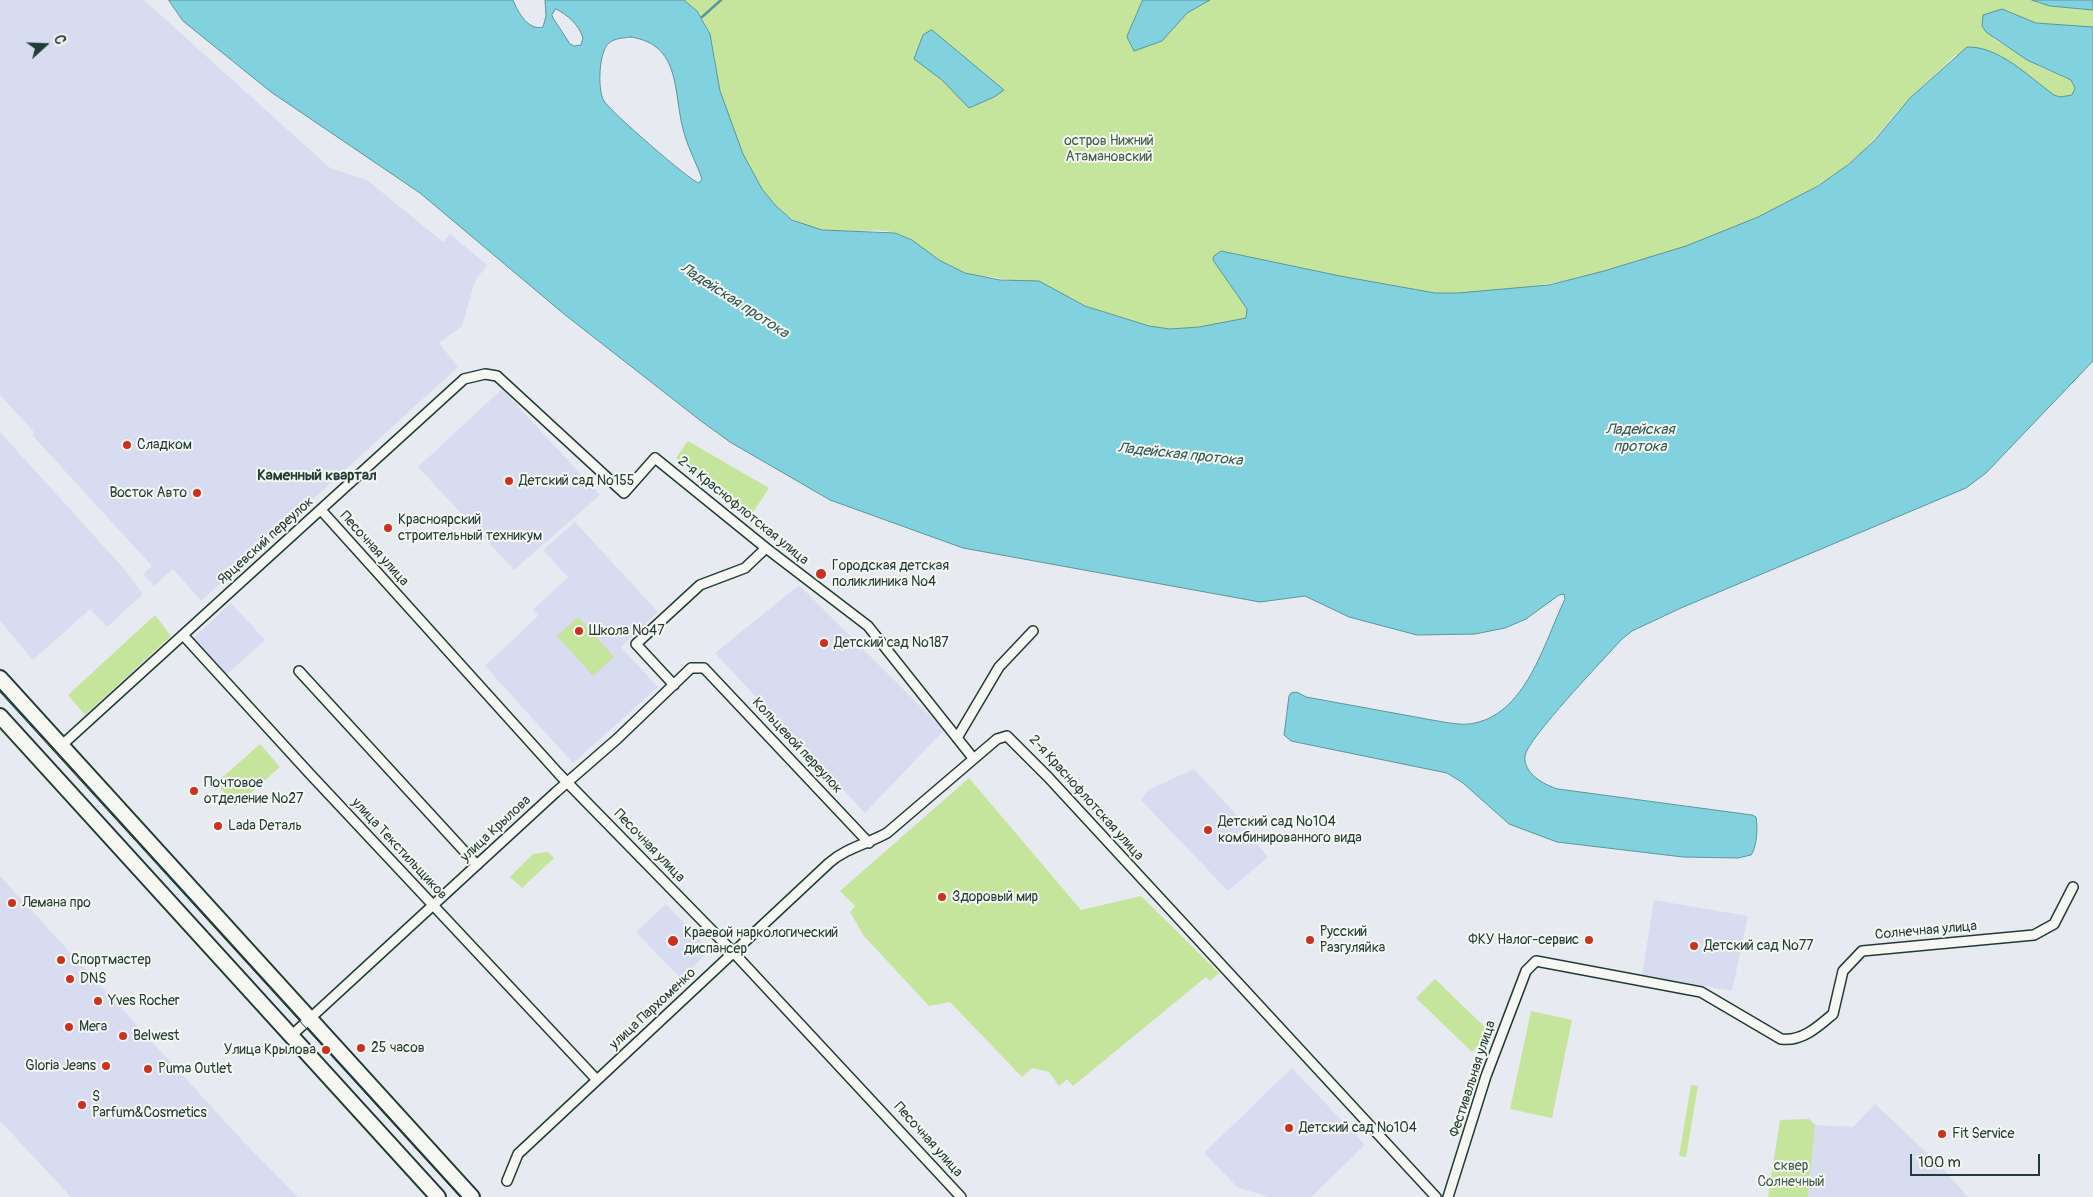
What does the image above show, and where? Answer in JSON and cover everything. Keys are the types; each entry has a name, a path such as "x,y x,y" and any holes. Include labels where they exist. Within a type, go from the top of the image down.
{"highway":[{"path":"0,678 472,1197"},
{"path":"0,716 438,1197"}],"street":[{"name":"Ярцевский переулок","path":"62,745 464,379 485,374 497,376"},
{"name":"2-я Краснофлотская улица","path":"497,376 624,493 655,458 766,548 868,626 973,758 1002,736 1012,738 1436,1197"},
{"name":"Песочная улица","path":"321,510 568,783 732,952 961,1197"},
{"path":"674,685 636,644 700,585 745,568 766,548"},
{"path":"957,738 999,667 1033,631"},
{"name":"улица Текстильщиков","path":"183,635 597,1080"},
{"name":"улица Крылова","path":"292,1035 691,668 704,668"},
{"name":"Кольцевой переулок","path":"704,668 869,843"},
{"path":"299,671 477,865"},
{"name":"улица Пархоменко","path":"507,1181 518,1154 841,852 869,843 887,833 973,758"},
{"name":"Солнечная улица","path":"1526,971 1536,961 1545,962 1701,992 1781,1039 1789,1040 1803,1036 1833,1014 1843,971 1862,951 2034,935 2054,924 2073,887"},
{"name":"Фестивальная улица","path":"1448,1197 1486,1076 1526,971"}],"shaded area":[{"path":"0,0 144,0 330,168 367,180 443,242 450,234 487,265 475,281 462,326 439,343 458,367 201,601 173,569 154,586 143,574 152,566 33,436 34,432 0,395"},
{"name":"Детский сад №155","path":"502,389 600,495 514,570 418,467"},
{"path":"0,432 126,571 143,594 107,627 90,609 33,660 0,621"},
{"name":"Школа №47","path":"575,522 658,612 621,647 658,687 573,763 485,666 538,616 533,610 568,577 543,550"},
{"path":"799,585 944,730 865,813 715,653"},
{"path":"231,603 265,640 225,676 192,639"},
{"name":"Детский сад №104 комбинированного вида","path":"1194,769 1246,825 1249,835 1268,857 1228,891 1141,800 1148,790"},
{"path":"0,876 242,1140 298,1197 71,1197 0,1121"},
{"name":"Детский сад №77","path":"1654,900 1748,916 1732,991 1642,975"},
{"name":"Краевой наркологический диспансер","path":"666,904 710,950 681,979 636,932"},
{"name":"Детский сад №104","path":"1292,1068 1365,1145 1311,1197 1270,1197 1238,1188 1204,1153"},
{"path":"1875,1104 1937,1162 1968,1197 1808,1197 1815,1125 1853,1127"}],"green space":[{"name":"остров Нижний Атамановский","path":"684,0 2032,0 2050,6 2093,10 2093,27 2036,23 2002,9 1994,39 2042,68 2071,80 2075,88 2072,95 2060,97 2054,95 1996,54 1955,55 1903,105 1857,157 1808,191 1761,216 1652,258 1594,274 1538,286 1485,292 1437,293 1422,292 1227,252 1213,260 1247,309 1246,318 1208,326 1171,329 1141,324 1001,278 961,272 946,265 911,240 896,233 875,230 828,231 806,226 787,215 764,191 743,156 723,104 708,29 694,8"},
{"path":"688,441 769,488 750,517 676,458"},
{"path":"155,615 171,636 85,715 68,695"},
{"path":"578,617 614,657 593,676 557,636"},
{"path":"260,744 280,767 236,806 216,783"},
{"path":"969,778 1081,910 1141,896 1219,973 1210,981 1206,977 1073,1086 1067,1079 1059,1086 1049,1072 1032,1068 1022,1077 950,1002 929,1006 864,936 850,912 855,906 840,891"},
{"path":"548,852 554,858 522,888 510,877 533,854"},
{"path":"1435,979 1491,1033 1472,1052 1416,998"},
{"path":"1531,1011 1572,1020 1552,1118 1510,1109"},
{"path":"1691,1085 1698,1086 1686,1157 1679,1156"},
{"name":"сквер Солнечный","path":"1809,1119 1815,1125 1808,1197 1768,1197 1780,1120"}],"water":[{"name":"Ладейская протока","path":"169,0 513,0 524,20 533,26 543,27 546,16 545,0 684,0 697,11 710,34 720,91 743,154 762,189 776,206 792,220 822,230 895,233 912,240 939,260 965,273 1000,280 1039,281 1085,306 1149,326 1170,329 1199,327 1246,318 1247,309 1213,260 1214,256 1221,251 1340,276 1435,293 1458,293 1549,285 1604,271 1686,246 1758,217 1818,186 1849,164 1874,141 1910,98 1967,47 1979,48 2002,57 2054,95 2060,97 2072,95 2075,88 2071,80 2027,60 1986,32 1982,26 1983,15 2002,9 2036,23 2093,27 2093,361 1986,473 1966,488 1681,608 1632,631 1621,640 1568,698 1529,747 1525,756 1527,768 1541,781 1558,789 1752,815 1756,817 1757,831 1755,847 1751,855 1738,858 1683,857 1557,842 1509,824 1463,783 1447,773 1291,741 1284,735 1289,696 1291,693 1297,692 1306,697 1443,722 1469,724 1489,718 1505,708 1519,693 1530,675 1565,599 1564,594 1559,595 1526,619 1505,628 1475,634 1417,635 1349,617 1305,596 1260,602 963,548 830,500 730,442 701,421 564,314 420,193 271,92 183,21","holes":["556,9 569,17 579,29 583,38 581,45 574,46 570,44 553,18 552,15","631,37 647,42 659,49 667,59 672,71 685,135 702,179 699,183 651,145 604,101 600,88 600,70 603,54 609,43 620,38"]},
{"path":"1143,0 1210,0 1187,13 1162,41 1134,51 1127,37"},
{"path":"2032,0 2093,0 2093,10 2050,6"},
{"path":"932,30 1004,90 994,97 969,108 942,80 914,59 923,35"}],"waterway":[{"path":"702,17 721,0"}],"tram line":[{"path":"0,692 460,1197"}],"place":[{"name":"Сладком","path":"127,445"},
{"name":"Детский сад №155","path":"509,481"},
{"name":"Восток Авто","path":"197,493"},
{"name":"Красноярский строительный техникум","path":"388,528"},
{"name":"Городская детская поликлиника №4","path":"821,574"},
{"name":"Школа №47","path":"579,631"},
{"name":"Детский сад №187","path":"824,643"},
{"name":"Почтовое отделение №27","path":"194,791"},
{"name":"Lada Dеталь","path":"218,826"},
{"name":"Детский сад №104 комбинированного вида","path":"1208,830"},
{"name":"Здоровый мир","path":"942,897"},
{"name":"Лемана про","path":"12,903"},
{"name":"Русский Разгуляйка","path":"1310,940"},
{"name":"ФКУ Налог-сервис","path":"1589,940"},
{"name":"Краевой наркологический диспансер","path":"673,941"},
{"name":"Детский сад №77","path":"1694,946"},
{"name":"Спортмастер","path":"61,960"},
{"name":"DNS","path":"70,979"},
{"name":"Yves Rocher","path":"98,1001"},
{"name":"Мега","path":"69,1027"},
{"name":"Belwest","path":"123,1036"},
{"name":"25 часов","path":"361,1048"},
{"name":"Улица Крылова","path":"326,1050"},
{"name":"Gloria Jeans","path":"106,1066"},
{"name":"Puma Outlet","path":"148,1069"},
{"name":"S Parfum&Cosmetics","path":"82,1105"},
{"name":"Детский сад №104","path":"1289,1128"},
{"name":"Fit Service","path":"1942,1134"}],"district":[{"name":"Каменный квартал","path":"317,476"}]}
